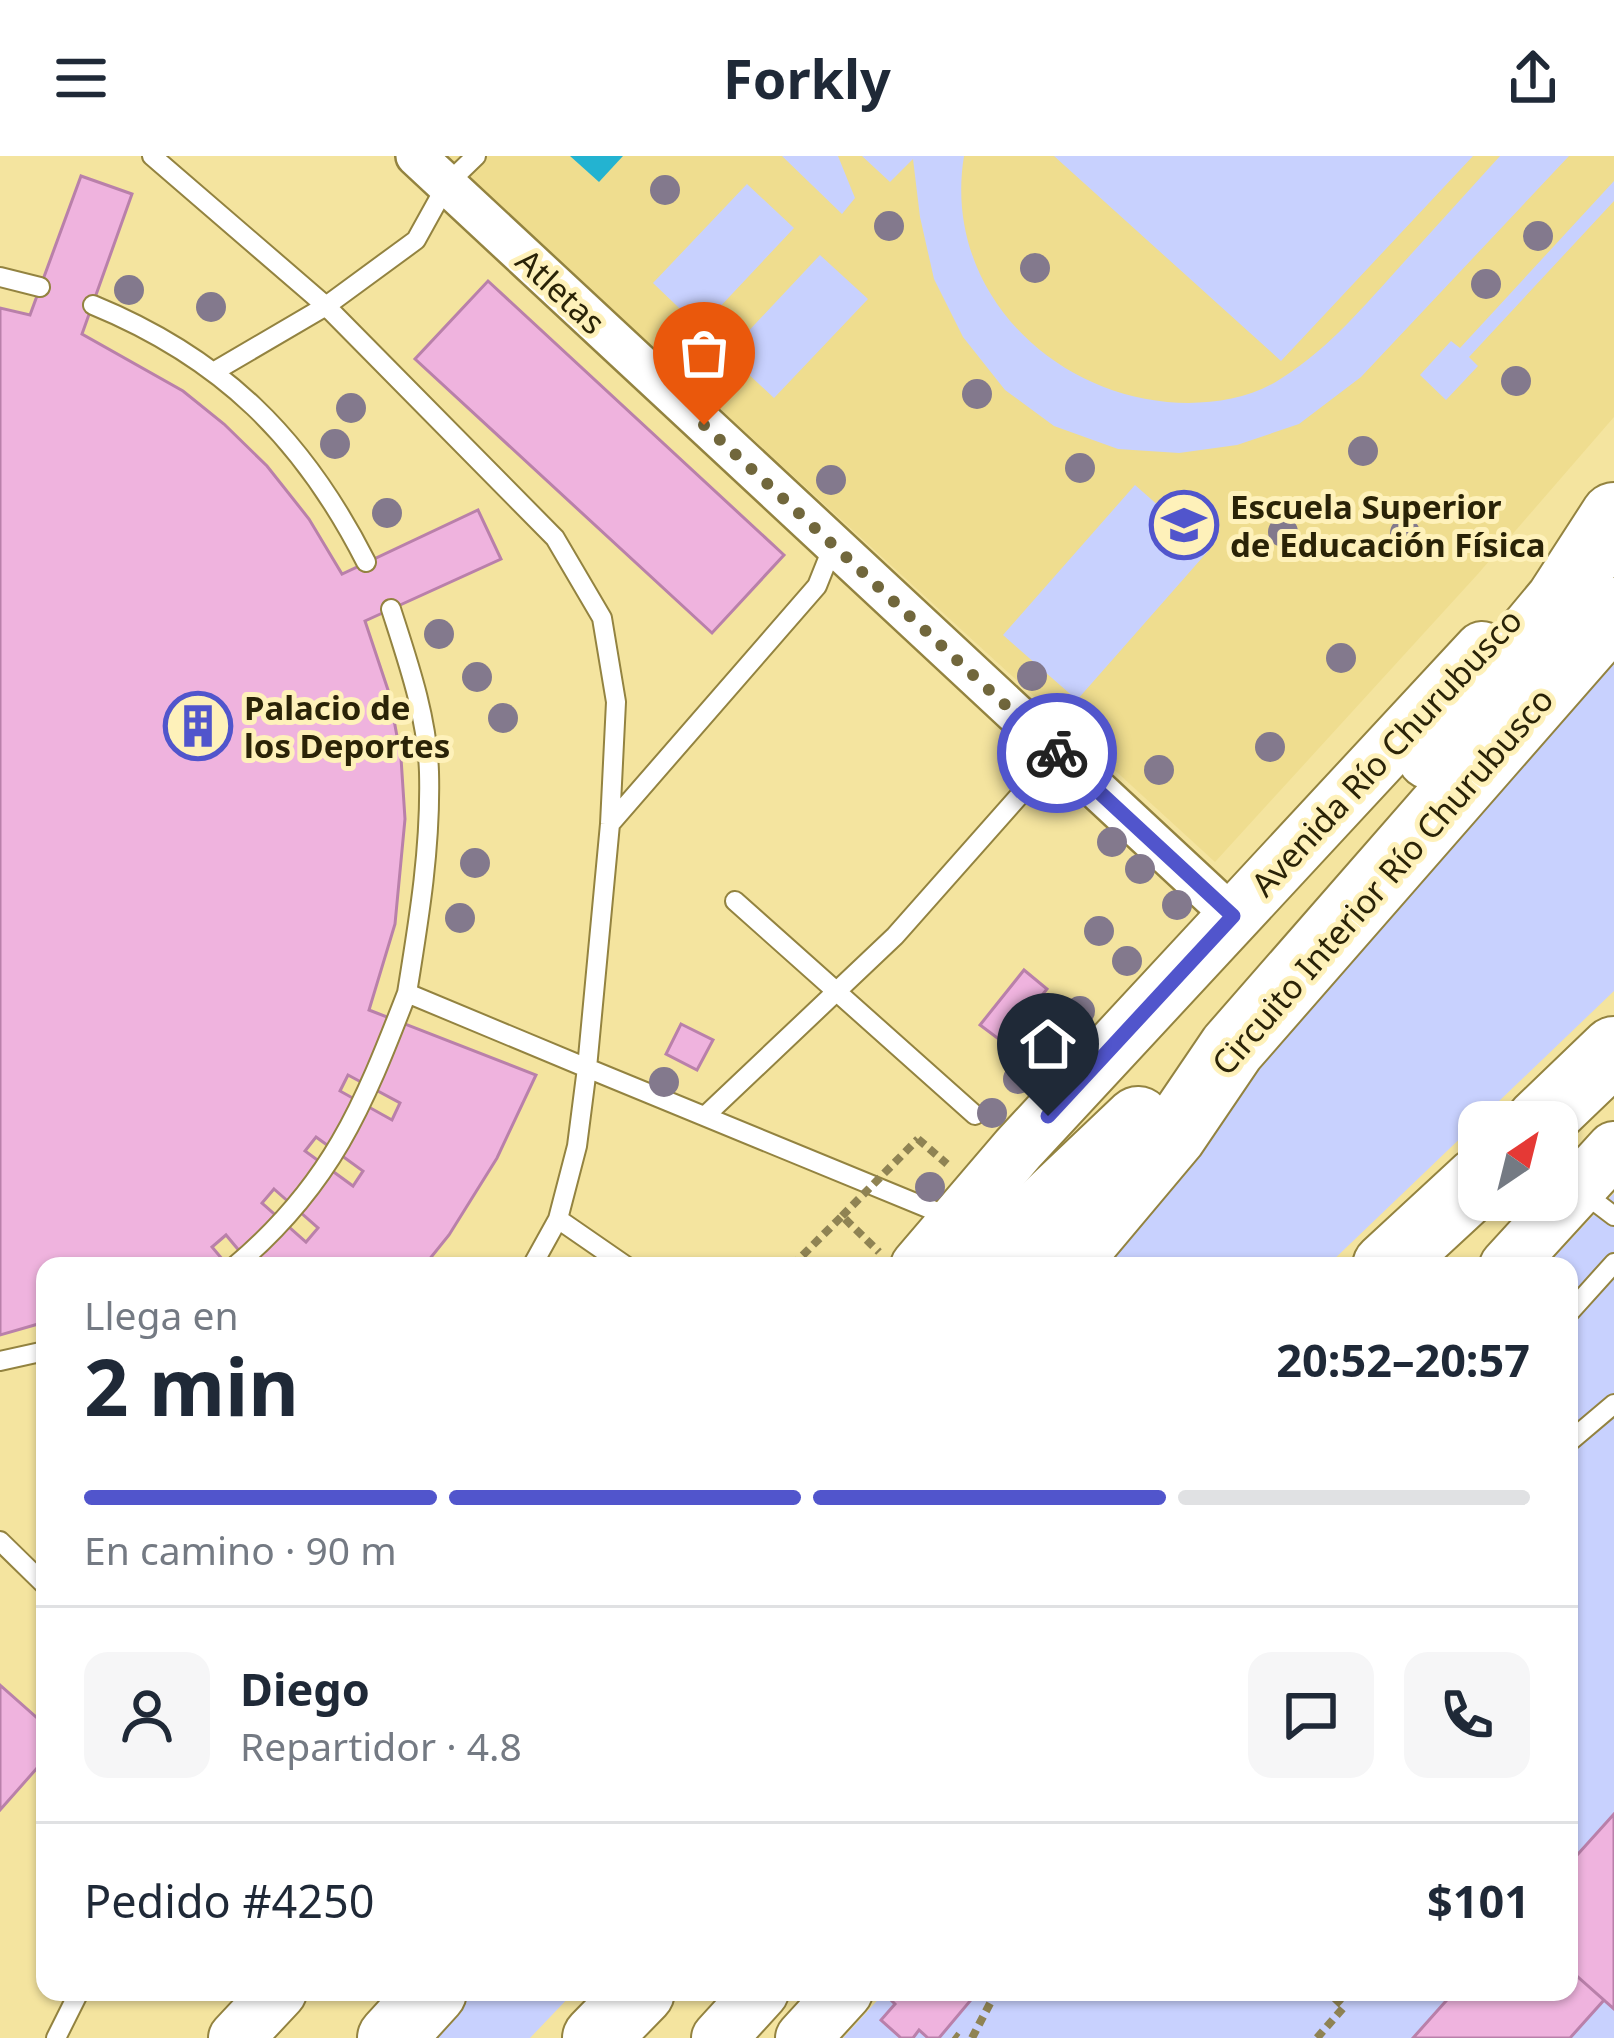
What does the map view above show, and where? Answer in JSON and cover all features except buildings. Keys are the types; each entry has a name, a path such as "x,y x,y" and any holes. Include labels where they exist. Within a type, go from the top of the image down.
{"highway":[{"path":"1385,869 1425,762 1559,601 1614,516"},
{"name":"Circuito Interior Río Churubusco","path":"1070,1257 1172,1135 1232,1048 1614,611"},
{"path":"970,1243 1232,1048"},
{"path":"1561,1101 1614,1050"},
{"path":"1396,1257 1458,1199"},
{"path":"391,2038 425,2001"},
{"path":"596,2038 632,2001"}],"main road":[{"name":"Avenida Río Churubusco","path":"938,1257 970,1243 1233,916 1614,506"},
{"path":"1520,1257 1595,1203 1614,1149"},
{"path":"1417,1257 1458,1204"},
{"path":"236,2038 271,2001"},
{"path":"719,2038 753,2001"},
{"path":"803,2038 837,2001"}],"street":[{"name":"Atletas","path":"416,156 1233,916"}],"lane":[{"path":"152,156 326,306 555,538 602,618 616,702 610,824 587,1068 578,1146 558,1220 537,1257"},
{"path":"215,371 326,306 416,240 447,184 476,156"},
{"path":"0,277 40,286"},
{"path":"93,305 148,328 215,371 275,424 341,514 366,562"},
{"path":"610,824 817,586 833,546"},
{"path":"245,1257 288,1216 333,1161 368,1096 407,993 426,876 429,768 416,689 391,609"},
{"path":"705,1116 895,936 1057,753"},
{"path":"735,901 975,1115"},
{"path":"407,993 705,1116 970,1243"},
{"path":"558,1220 613,1257"},
{"path":"1578,1303 1614,1263"},
{"path":"0,1360 36,1354"},
{"path":"1578,1434 1614,1404"},
{"path":"0,1541 36,1576"},
{"path":"56,2038 74,2001"}],"path":[{"path":"801,1257 917,1139"},
{"path":"842,1216 884,1257"},
{"path":"972,2038 992,2001"},
{"path":"1317,2038 1344,2007 1338,2001"}],"shaded area":[{"name":"Escuela Superior de Educación Física","path":"444,156 1614,156 1614,417 1215,862"},
{"path":"570,156 623,156 599,182"},
{"path":"782,156 838,156 855,198 842,214"},
{"path":"862,156 964,156 962,203 970,247 987,287 1011,322 1043,353 1080,376 1122,393 1194,403 1262,389 1308,360 1353,318 1500,156 1569,156 1361,377 1299,424 1237,445 1179,453 1118,449 1054,426 1005,390 963,337 934,279 913,159 890,182"},
{"path":"1054,156 1473,156 1281,361"},
{"path":"1614,181 1614,201 1469,357 1478,366 1446,400 1420,375 1451,341 1460,348"},
{"path":"747,184 794,228 700,328 653,283"},
{"path":"820,255 868,299 774,398 727,354"},
{"path":"1135,485 1209,550 1077,700 1003,635"},
{"path":"1614,645 1614,991 1499,1101 1458,1101 1458,1140 1336,1257 1095,1257"},
{"path":"1614,1193 1614,2038 843,2038 877,2001 1578,2001 1578,1257 1554,1257"},
{"path":"457,2001 565,2001 530,2038 424,2038"}],"way so far":[{"path":"704,425 1057,753"}],"place":[{"name":"Escuela Superior de Educación Física","path":"1184,525"},
{"name":"Palacio de los Deportes","path":"198,726"}],"route":[{"path":"1048,1116 1233,916 1057,753"}]}
